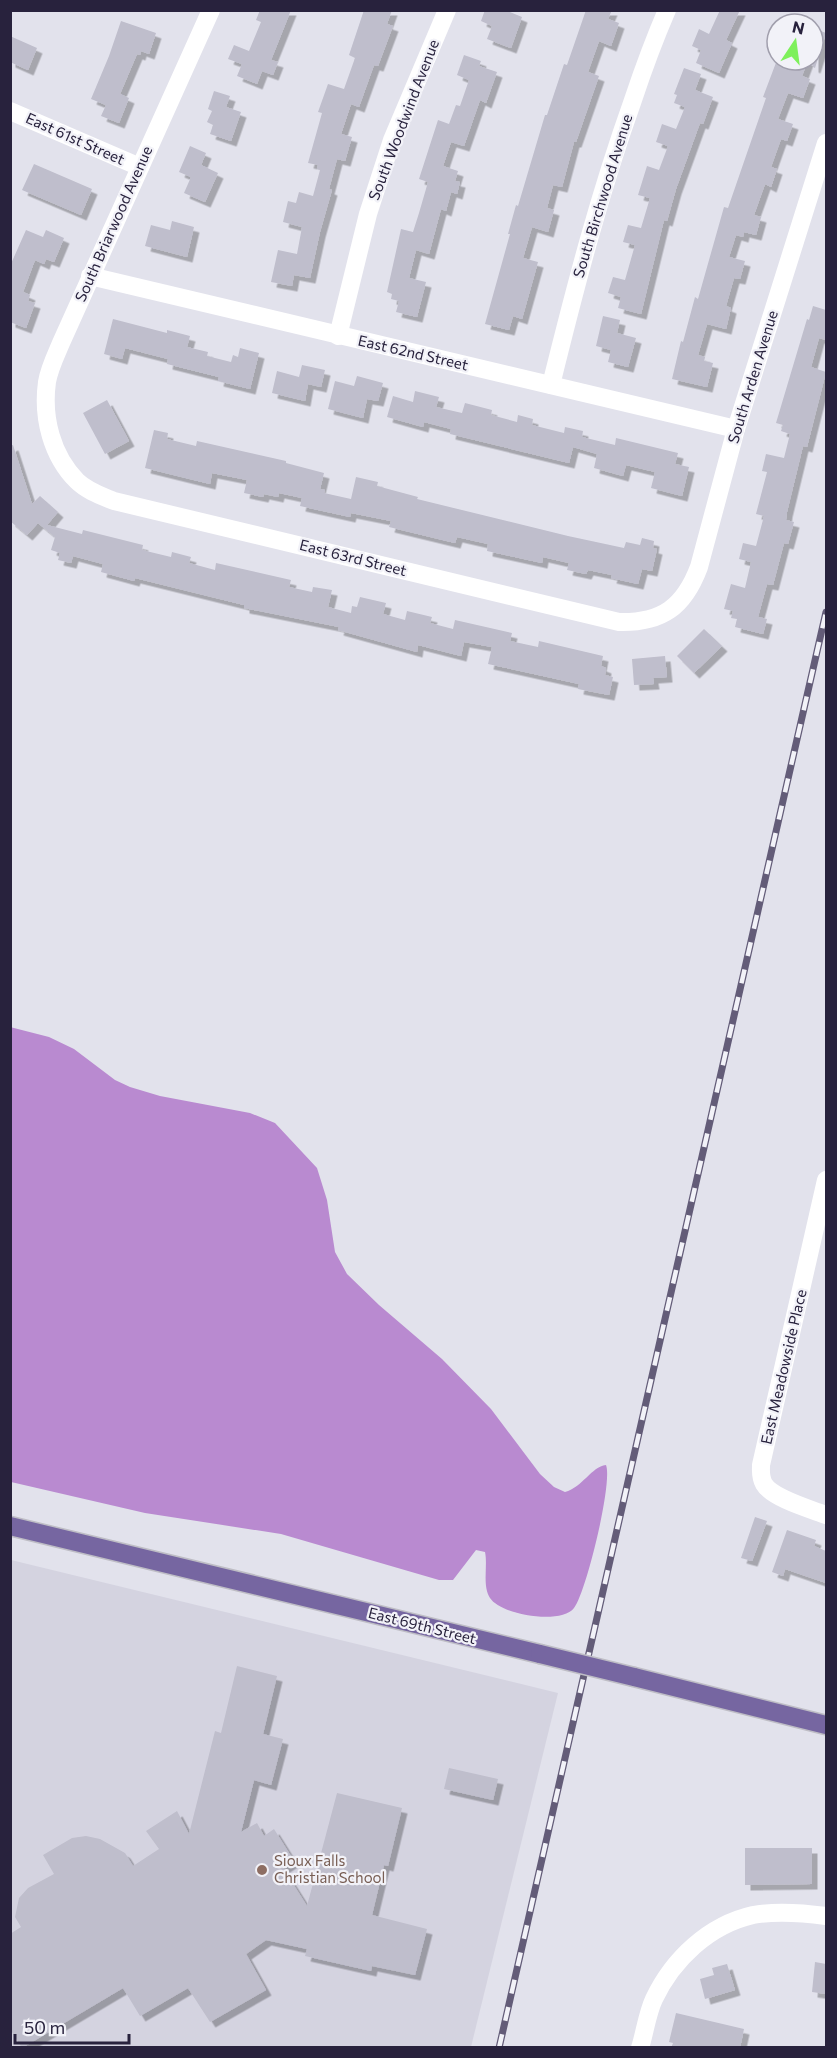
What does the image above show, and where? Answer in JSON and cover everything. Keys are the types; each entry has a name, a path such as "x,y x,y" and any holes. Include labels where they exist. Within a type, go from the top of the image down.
{"main road":[{"name":"East 69th Street","path":"13,1527 826,1725"}],"street":[{"name":"South Briarwood Avenue","path":"52,444 48,428 47,381 90,276 211,10"},
{"name":"South Woodwind Avenue","path":"338,336 368,214 392,140 447,10"},
{"name":"South Birchwood Avenue","path":"551,386 584,250 608,169 667,10"},
{"name":"East 61st Street","path":"10,111 140,167"},
{"name":"South Arden Avenue","path":"674,607 692,587 699,567 736,429 826,143"},
{"name":"East 62nd Street","path":"90,276 736,429"},
{"name":"East 63rd Street","path":"52,444 78,482 114,501 618,622 640,622 659,617 674,607"},
{"name":"East Meadowside Place","path":"826,1180 760,1476 765,1486 775,1494 826,1515"},
{"path":"640,2048 653,2001 663,1982 675,1965 699,1942 733,1922 754,1915 826,1916"}],"shaded area":[{"path":"10,1027 49,1037 74,1049 115,1080 130,1087 160,1096 250,1113 275,1123 317,1168 327,1200 335,1252 347,1274 442,1359 491,1409 540,1474 554,1487 565,1492 577,1486 596,1469 606,1465 606,1492 597,1537 585,1582 574,1608 567,1613 545,1617 518,1613 496,1604 490,1598 486,1588 485,1552 476,1550 453,1580 439,1580 281,1534 145,1513 11,1482"},
{"name":"Sioux Falls Christian School","path":"11,1560 558,1693 471,2047 11,2048"}],"building":[{"path":"260,10 291,10 271,60 278,62 273,75 262,71 257,84 237,76 242,64 228,59 234,45 249,51 261,22 256,20"},
{"path":"364,10 392,10 387,24 393,26 378,66 374,65 359,107 351,104 341,134 352,137 345,161 337,159 329,189 332,190 310,278 294,275 292,286 271,282 278,250 297,254 302,227 283,222 288,201 296,203 299,192 313,196 320,170 317,169 318,165 308,163 322,113 318,112 328,84 344,89 355,58 349,55"},
{"path":"485,10 505,10 522,17 511,48 487,39 492,26 481,21"},
{"path":"586,10 612,10 608,19 619,23 611,46 599,41 588,72 599,76 576,142 574,142 562,187 553,185 547,208 554,210 548,232 532,227 523,258 538,262 522,319 513,316 509,330 485,324 516,205 518,206 545,115 547,115 564,64 567,65"},
{"path":"720,10 740,10 726,40 732,43 719,73 696,63 701,50 692,46 699,29 709,34"},
{"path":"121,21 156,33 149,54 141,51 140,55 137,54 120,94 129,98 119,123 101,116 106,105 91,99"},
{"path":"10,36 37,48 28,70 10,62"},
{"path":"464,55 481,61 479,66 497,72 486,103 480,100 464,146 451,142 443,166 458,171 455,181 460,182 457,194 451,192 446,211 441,209 429,254 416,250 409,278 426,282 417,317 396,312 399,301 391,299 392,294 387,292 401,229 413,232 419,213 428,182 419,179 438,120 449,124 456,105 460,106 469,80 457,75"},
{"path":"684,68 701,74 695,90 713,97 703,124 700,123 667,221 664,220 641,314 618,308 621,297 608,293 613,277 625,280 635,245 623,242 628,225 641,228 650,198 638,195 647,166 659,170 668,146 656,142 662,124 676,129 685,107 674,103 677,95 674,94"},
{"path":"772,72 804,72 802,76 810,79 803,98 788,93 778,119 793,124 787,141 781,139 771,167 777,169 771,187 765,184 754,215 761,217 756,235 744,232 743,237 736,235 729,257 745,261 740,279 734,278 726,306 731,308 726,329 707,324 698,355 705,357 704,361 713,363 707,387 672,379 681,341 683,342 695,297 698,299 724,207 728,208 766,98 763,97"},
{"path":"214,91 230,96 226,107 241,112 231,141 210,134 213,125 207,122 212,111 208,109"},
{"path":"190,146 206,153 201,165 218,173 205,202 184,193 191,177 179,172"},
{"path":"34,164 92,189 81,215 22,190"},
{"path":"172,221 194,227 187,257 145,246 151,225 170,230"},
{"path":"26,230 43,237 46,230 64,238 54,262 46,259 44,264 35,260 23,292 30,295 28,301 35,303 26,328 10,322 10,266"},
{"path":"813,306 826,310 826,340 819,338 811,367 826,372 807,447 803,446 787,512 786,520 794,522 788,544 784,543 773,585 767,584 758,617 767,619 763,634 735,627 737,619 731,618 733,611 724,609 731,584 745,588 751,562 739,559 743,543 756,546 764,516 756,514 767,472 762,471 766,454 784,458 790,434 781,431 783,425 776,423 807,319 809,320"},
{"path":"603,316 620,320 617,333 636,338 628,367 608,362 611,350 596,346"},
{"path":"113,319 167,333 167,330 190,336 187,347 208,352 207,356 231,362 233,355 238,357 240,348 259,353 250,389 218,381 219,377 167,364 168,359 125,348 122,359 104,354"},
{"path":"302,365 325,370 321,387 308,384 305,401 272,393 277,371 299,377"},
{"path":"357,376 383,383 378,401 367,399 363,418 328,409 335,381 354,386"},
{"path":"415,391 439,397 436,407 462,413 465,403 492,410 491,415 517,422 518,415 533,419 532,425 564,433 565,427 583,431 582,437 615,445 616,438 678,453 675,464 689,467 682,496 651,488 655,472 626,465 623,476 594,468 597,454 573,447 569,463 450,434 451,429 424,422 423,427 387,417 393,396 413,402"},
{"path":"107,400 129,441 105,454 83,413"},
{"path":"154,430 168,433 167,439 196,446 197,441 286,461 286,463 324,473 320,489 325,490 324,493 351,499 356,477 378,482 377,486 418,497 417,499 568,536 624,548 626,542 640,545 642,538 654,541 653,548 657,549 652,571 642,569 638,584 588,570 586,574 567,570 569,563 543,557 542,563 487,551 488,544 457,537 455,543 389,527 391,521 351,513 350,517 300,506 302,498 279,493 278,497 264,494 263,497 244,493 247,480 212,473 210,484 145,468"},
{"path":"13,445 32,504 40,496 58,512 47,525 82,534 83,530 143,545 142,550 171,557 172,552 191,557 189,563 215,570 216,563 291,580 289,587 312,592 313,587 332,590 328,607 351,613 352,606 357,607 360,597 386,603 383,614 405,620 407,611 432,617 430,623 453,629 455,620 512,633 510,641 538,647 539,641 603,656 601,666 606,668 605,675 613,677 609,695 578,689 579,684 488,664 492,647 464,642 461,656 418,645 417,652 338,630 339,627 244,608 244,605 101,572 103,564 73,556 71,563 58,560 60,553 51,550 55,537 38,523 27,535 10,521 10,446"},
{"path":"704,629 722,646 694,673 677,656"},
{"path":"665,656 667,677 653,678 654,684 634,685 632,659"},
{"path":"755,1517 767,1521 752,1561 741,1558"},
{"path":"787,1530 816,1540 814,1546 826,1551 826,1583 785,1569 783,1576 772,1572"},
{"path":"237,1666 277,1676 263,1734 283,1739 271,1785 254,1780 241,1832 257,1823 264,1836 274,1829 294,1861 283,1868 307,1906 337,1793 402,1808 388,1866 384,1865 372,1915 427,1929 415,1975 372,1966 371,1971 305,1956 307,1949 266,1940 246,1954 266,1990 210,2022 188,1988 140,2016 123,1988 22,2048 10,2029 10,1934 21,1927 15,1917 19,1898 28,1888 54,1874 43,1855 72,1838 86,1836 100,1839 125,1853 133,1866 159,1849 146,1831 177,1811 189,1834 215,1731 221,1733"},
{"path":"449,1768 498,1779 493,1800 444,1789"},
{"path":"745,1848 812,1848 812,1884 745,1885"},
{"path":"815,1962 826,1964 826,1994 812,1992"},
{"path":"727,1964 735,1990 705,1999 700,1979 714,1975 712,1968"},
{"path":"676,2013 744,2029 740,2048 671,2048 673,2043 669,2042"}],"railway":[{"path":"499,2048 826,612"}],"place":[{"name":"Sioux Falls Christian School","path":"262,1870"}]}
